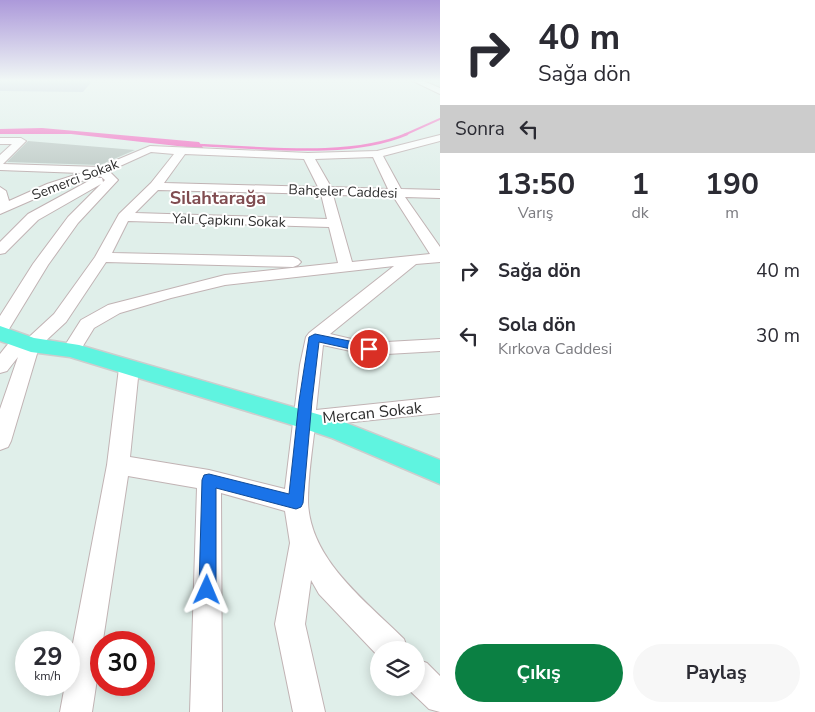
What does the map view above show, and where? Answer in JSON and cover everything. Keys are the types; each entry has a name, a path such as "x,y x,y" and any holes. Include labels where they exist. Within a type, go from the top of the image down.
{"main road":[{"path":"13,337 71,350 304,419 341,431 440,472"}],"street":[{"path":"13,337 60,318 102,256 124,217 155,186 181,152 308,156 377,154 436,139 440,152"},
{"path":"0,141 21,141 0,162"},
{"name":"Semerci Sokak","path":"2,209 51,187 104,173 150,149 181,152"},
{"path":"71,350 87,324 114,309 166,294 225,280 440,257 396,192 377,154"},
{"path":"308,156 326,190 345,262"},
{"path":"0,167 104,173 112,180 73,220 41,264 0,366"},
{"path":"0,250 33,217 104,173"},
{"name":"Bahçeler Caddesi","path":"155,186 440,194"},
{"path":"0,191 2,209"},
{"name":"Yalı Çapkını Sokak","path":"124,217 334,223"},
{"path":"102,256 345,262 374,265"},
{"path":"309,712 290,624 303,543 296,503 304,419 315,337 412,260"},
{"path":"0,441 13,337"},
{"path":"315,337 369,349 440,346"},
{"path":"76,712 118,465 128,368"},
{"name":"Mercan Sokak","path":"304,419 440,405"},
{"path":"118,465 209,480 296,503"},
{"path":"206,712 209,480"},
{"path":"303,543 329,584 384,641"},
{"path":"425,683 440,698"}],"shaded area":[{"path":"42,128 199,142 204,149 71,134 0,134 0,129"}],"building":[{"path":"28,141 135,150 100,165 7,162"}],"waterway":[{"path":"404,135 440,119"},
{"path":"197,145 304,150 331,149 358,147 384,142 407,134"}],"district":[{"name":"Silahtarağa","path":"218,198"}],"route":[{"path":"207,590 209,480 296,503 310,365 315,337 369,349"}]}
